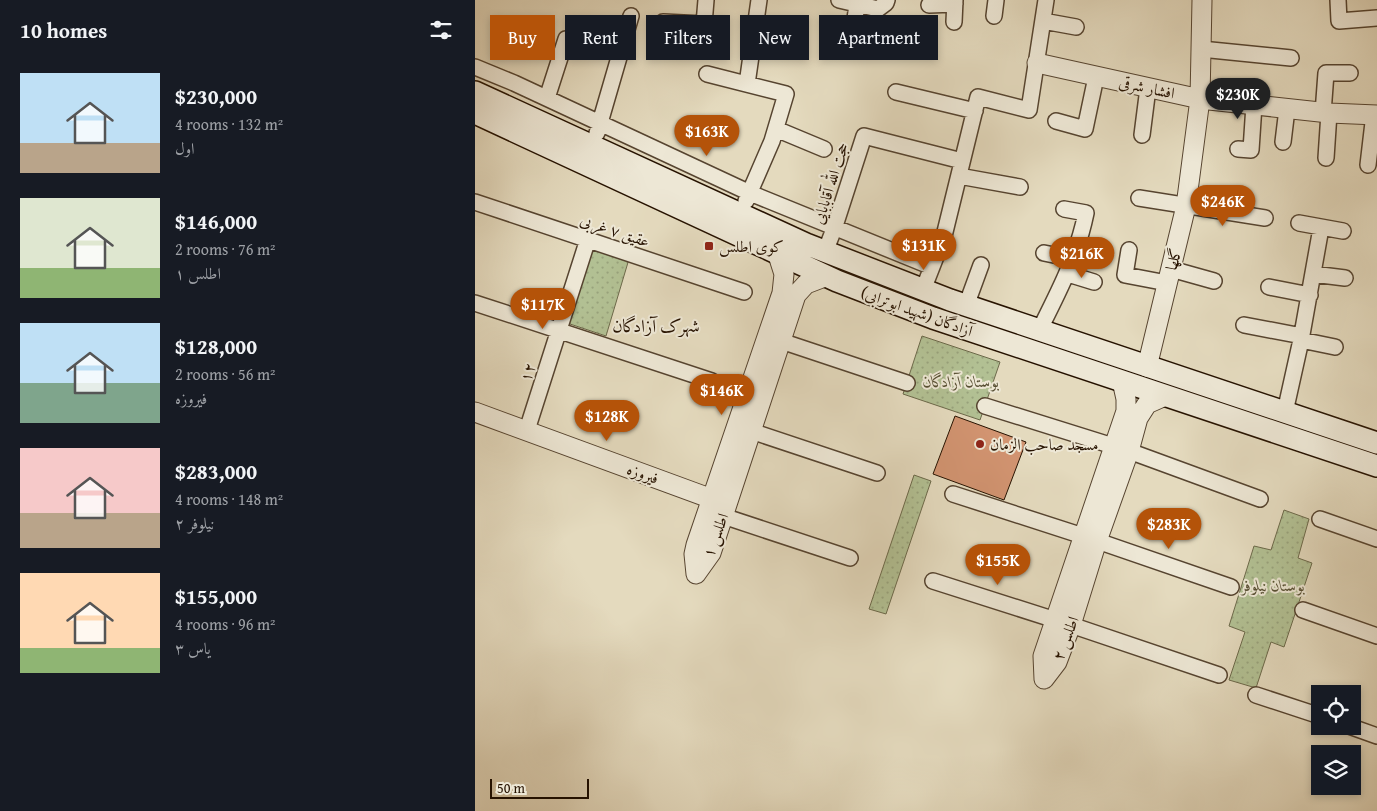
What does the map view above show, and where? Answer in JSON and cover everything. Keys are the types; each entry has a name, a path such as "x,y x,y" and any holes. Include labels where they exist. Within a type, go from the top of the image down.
{"main road":[{"name":"آزادگان (شهید ابوترابی)","path":"475,92 825,252 923,290 1039,331 1377,443"},
{"name":"آزادگان (شهید ابوترابی)","path":"475,113 827,276 950,324 1377,466"},
{"path":"950,324 961,304"}],"street":[{"path":"705,15 706,0"},
{"path":"747,84 759,0"},
{"path":"839,0 878,9 887,0"},
{"path":"994,16 996,0"},
{"path":"923,290 944,236 978,97 1029,110 1046,0"},
{"name":"گلها","path":"1147,367 1186,206 1200,98 1202,0"},
{"path":"1338,0 1339,21 1377,18"},
{"path":"929,5 955,2 954,22"},
{"path":"856,15 857,5"},
{"path":"1043,21 1076,27"},
{"path":"547,98 565,42"},
{"path":"1201,49 1291,58"},
{"path":"594,146 618,60"},
{"name":"افشار شرقی","path":"1037,64 1148,88 1254,106 1326,113 1375,114"},
{"path":"475,67 547,98 750,193 834,229 932,267"},
{"path":"1326,158 1326,73 1350,73"},
{"path":"707,74 786,94 776,129 741,214"},
{"path":"1056,121 1085,129 1096,77"},
{"path":"1142,135 1148,88"},
{"path":"896,92 975,110"},
{"path":"1238,150 1251,150 1254,106"},
{"path":"1283,142 1287,109"},
{"path":"1368,165 1375,114"},
{"path":"776,129 824,149"},
{"name":"حجت الله آقابابایی","path":"825,252 864,136 962,160"},
{"path":"959,176 1020,187"},
{"path":"1139,198 1265,218"},
{"name":"عقیق ۷ غربی","path":"475,202 744,292"},
{"path":"1039,331 1068,274 1082,233 1085,213 1064,209"},
{"path":"1299,223 1343,231"},
{"path":"1285,412 1310,294 1321,228"},
{"name":"۱۲","path":"527,430 588,240"},
{"path":"1129,250 1125,275 1169,276 1214,281"},
{"name":"اطلس ۱","path":"721,506 782,293 784,274 777,252"},
{"path":"1044,253 1073,259"},
{"path":"961,304 981,265"},
{"path":"1068,274 1094,282"},
{"path":"1313,274 1345,278"},
{"name":"اطلس ۱","path":"721,506 751,431 796,295 806,284 827,276"},
{"path":"1269,287 1310,294"},
{"path":"475,303 712,381"},
{"path":"1244,325 1335,347"},
{"path":"781,341 907,383"},
{"name":"اطلس ۲","path":"1121,449 1126,411 1126,399 1122,381"},
{"name":"اطلس ۲","path":"1063,622 1121,449 1147,404 1165,396"},
{"path":"985,406 1121,449 1260,499"},
{"name":"فیروزه","path":"475,412 527,430 721,506"},
{"path":"751,431 877,473"},
{"path":"953,494 1090,538 1231,587"},
{"path":"721,506 850,558"},
{"path":"1320,519 1377,539"},
{"path":"933,581 1063,622 1219,675"},
{"path":"1303,610 1377,636"},
{"path":"1256,695 1311,713"},
{"path":"1361,730 1377,736"}],"green space":[{"path":"591,248 629,259 606,336 567,323"},
{"name":"بوستان آزادگان","path":"922,336 1000,362 980,420 903,394"},
{"path":"914,475 931,481 886,614 869,609"},
{"name":"بوستان نیلوفر","path":"1284,510 1309,519 1298,558 1312,563 1284,647 1271,642 1256,688 1229,680 1245,632 1229,626 1254,546 1271,550"}],"building":[{"name":"مسجد صاحب الزمان","path":"955,416 1026,442 1004,500 933,474"}],"place":[{"name":"کوی اطلس","path":"709,246"},
{"name":"مسجد صاحب الزمان","path":"980,444"}],"district":[{"name":"شهرک آزادگان","path":"656,325"}]}
